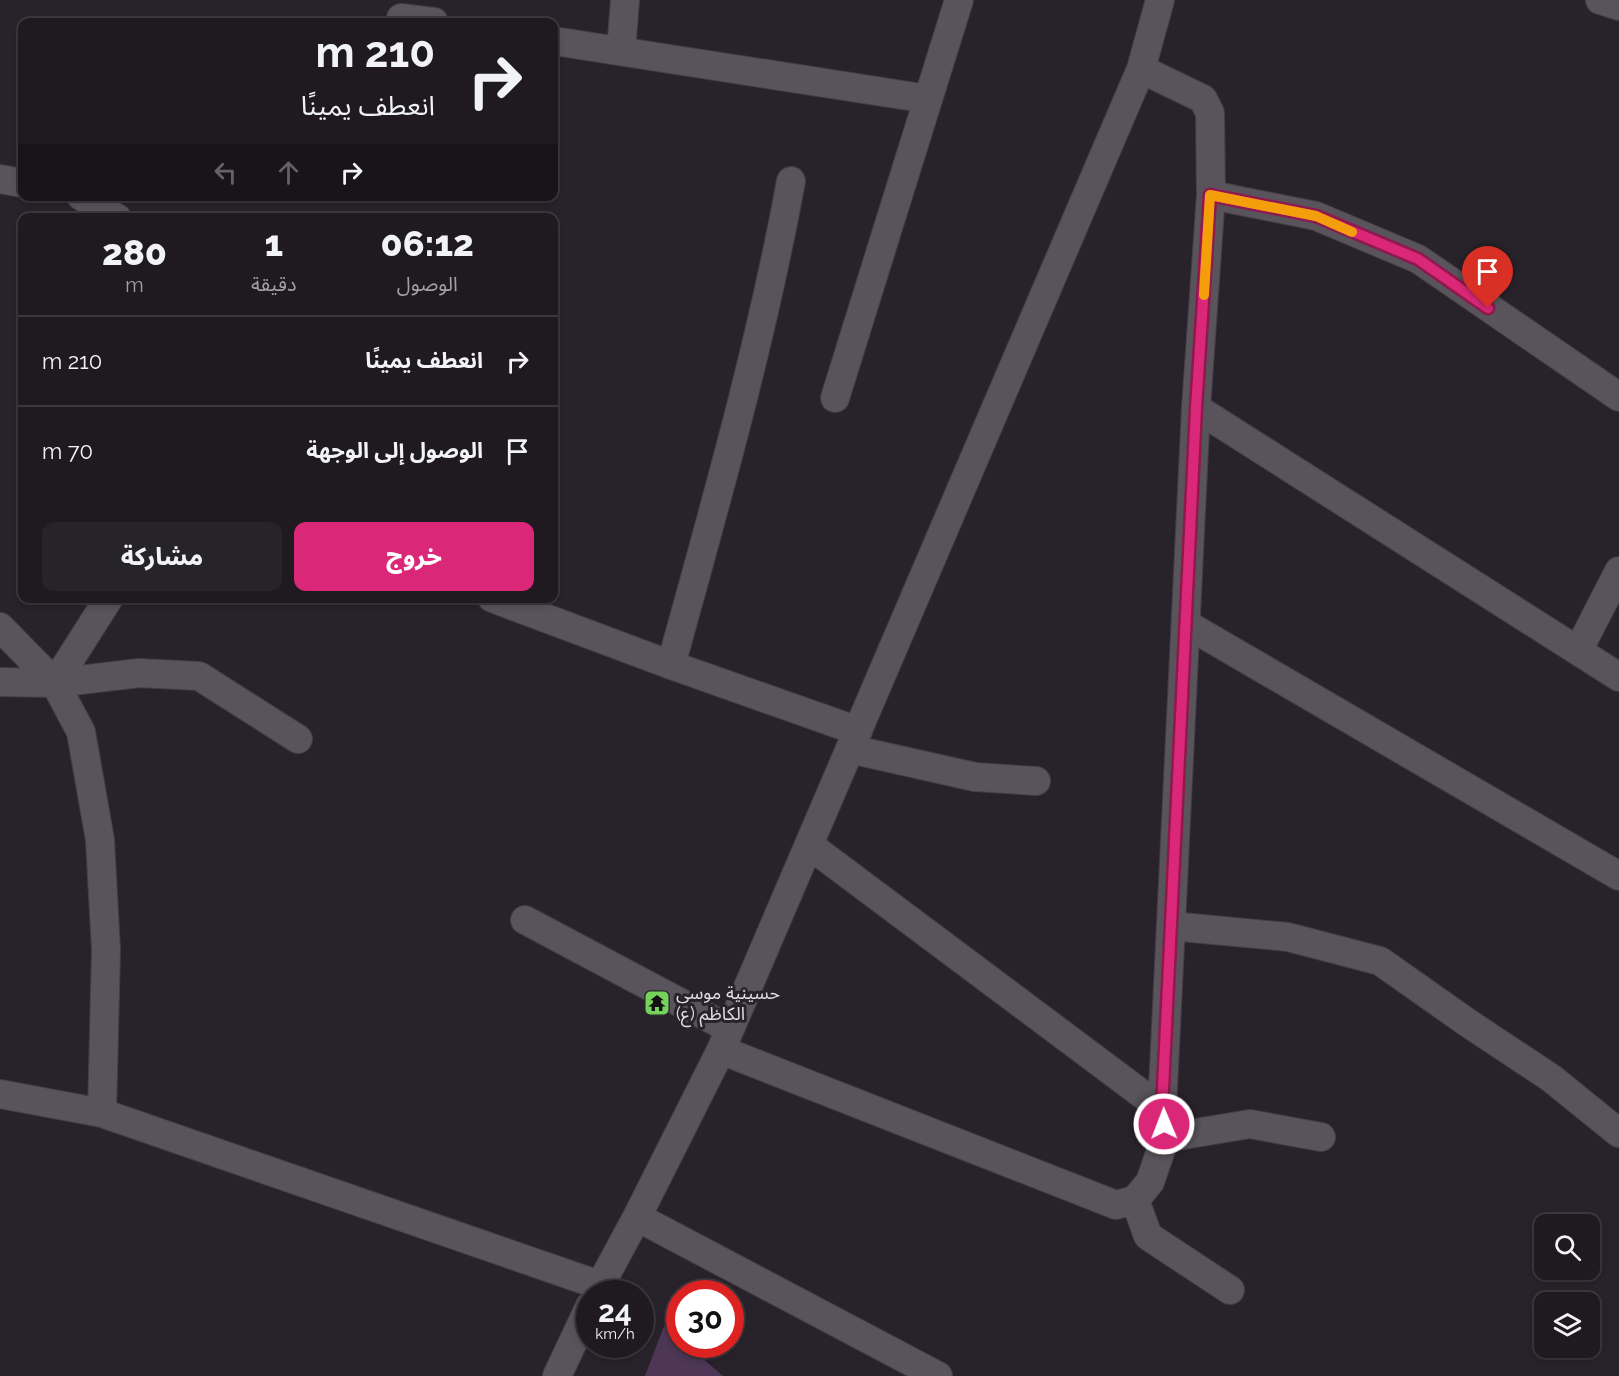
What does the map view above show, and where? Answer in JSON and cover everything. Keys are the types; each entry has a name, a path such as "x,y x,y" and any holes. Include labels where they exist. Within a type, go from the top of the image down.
{"street":[{"path":"621,51 625,0"},
{"path":"836,398 959,0"},
{"path":"603,1280 725,1040 1141,69 1160,0"},
{"path":"1600,0 1619,6"},
{"path":"558,42 928,99"},
{"path":"525,920 725,1040 1116,1204 1135,1200 1150,1182 1165,1138 1162,1109 1196,408 1210,195 1210,113 1203,99 1141,69"},
{"path":"0,179 18,182"},
{"path":"671,665 732,443 781,238 791,181"},
{"path":"1210,195 1316,216 1418,259 1619,397"},
{"path":"89,201 109,213"},
{"path":"1196,408 1619,677"},
{"path":"1578,651 1619,571"},
{"path":"55,683 106,603"},
{"path":"505,603 671,665 854,740 975,777 1036,781"},
{"path":"1186,624 1619,876"},
{"path":"0,627 55,683 81,732 100,840 106,950 102,1113"},
{"path":"0,682 55,683 139,673 200,676 298,739"},
{"path":"809,845 1162,1109"},
{"path":"1171,926 1288,937 1380,961 1551,1078 1619,1133"},
{"path":"0,1094 102,1113 576,1288"},
{"path":"1165,1138 1250,1124 1321,1137"},
{"path":"1135,1200 1148,1236 1230,1290"},
{"path":"637,1217 938,1376"},
{"path":"557,1376 576,1336"}],"shaded area":[{"path":"664,1326 666,1328 666,1358 702,1358 723,1376 645,1376 652,1358 654,1358"}],"slow traffic":[{"path":"1204,295 1210,195 1316,216 1352,232"}],"place":[{"name":"حسينية موسى الكاظم (ع)","path":"657,1003"}],"route":[{"path":"1164,1124 1162,1109 1196,408 1210,195 1316,216 1418,259 1488,308"}]}
